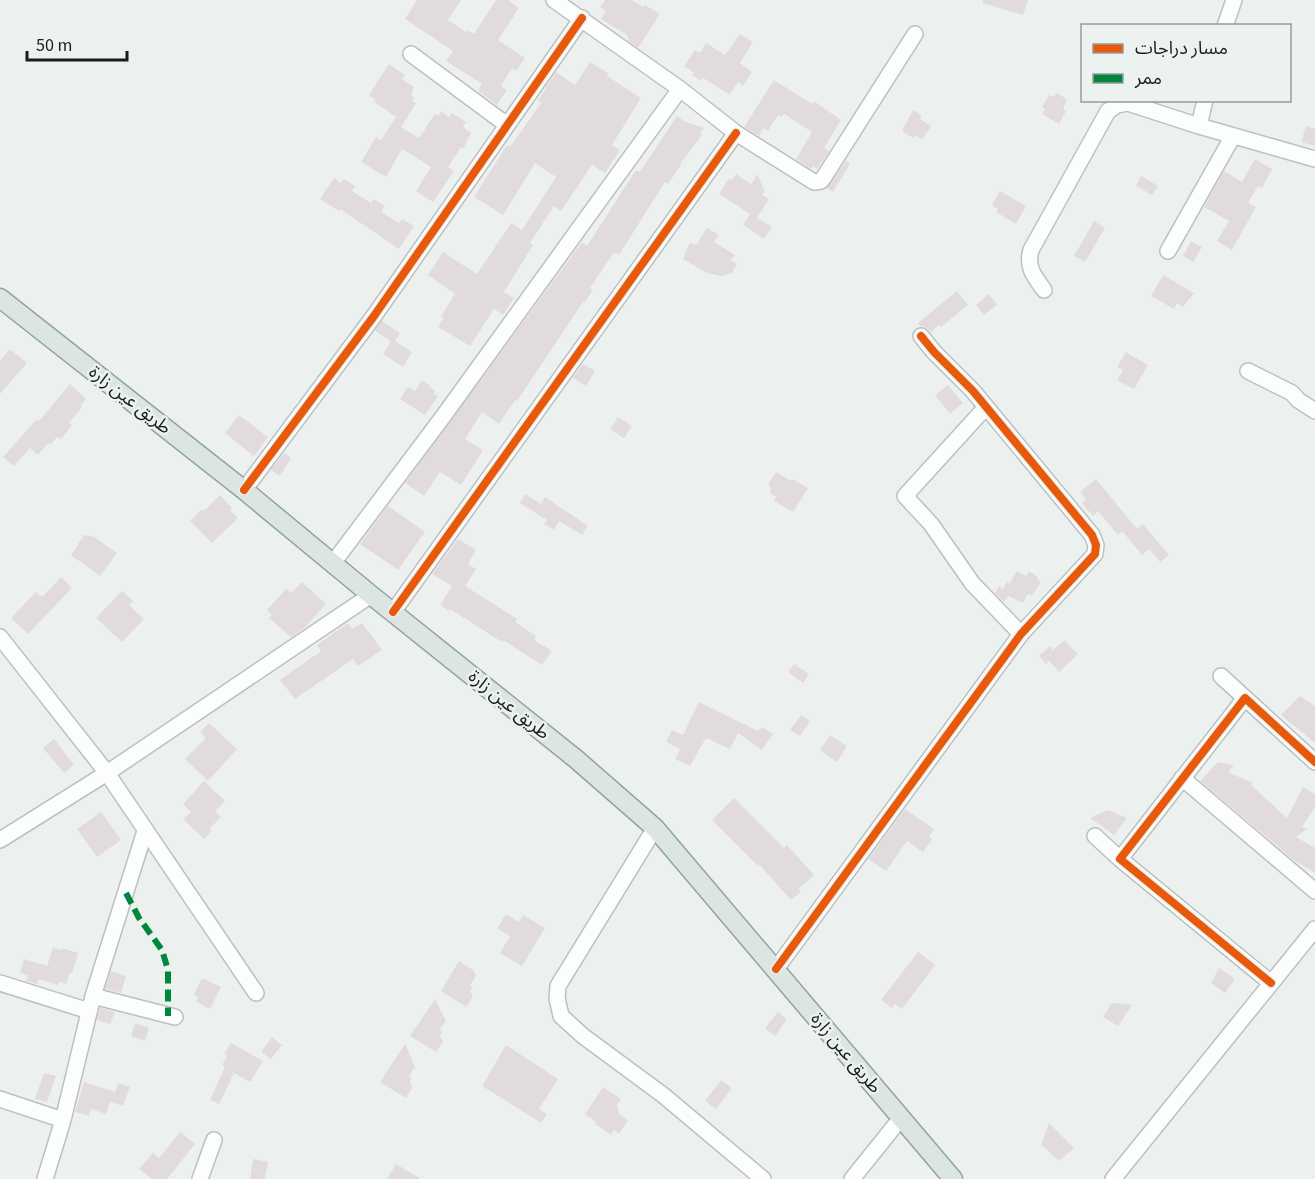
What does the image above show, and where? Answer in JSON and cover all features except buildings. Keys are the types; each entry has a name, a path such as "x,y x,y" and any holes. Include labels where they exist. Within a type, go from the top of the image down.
{"main road":[{"name":"طريق عين زارة","path":"0,298 244,490 576,759 655,828 953,1179"}],"street":[{"path":"554,0 680,89 736,133 810,182 817,183 821,181 915,34"},
{"path":"1226,24 1234,0"},
{"path":"244,490 374,316 582,18"},
{"path":"411,54 507,124"},
{"path":"333,564 442,418 680,89"},
{"path":"1199,126 1205,102"},
{"path":"1044,290 1028,266 1031,250 1108,111 1117,105 1128,103 1315,159"},
{"path":"393,612 736,133"},
{"path":"1168,251 1233,136"},
{"path":"776,969 1020,634 1095,554 1096,545 1092,535 986,407 921,336"},
{"path":"1248,371 1292,393 1298,400 1315,411"},
{"path":"986,407 905,496 931,524 972,583 1020,634"},
{"path":"0,840 107,773 371,595"},
{"path":"0,637 107,773 256,993"},
{"path":"1221,676 1315,762"},
{"path":"1120,858 1245,698"},
{"path":"1182,778 1315,891"},
{"path":"655,828 558,986 557,998 561,1016 583,1036 663,1095 763,1179"},
{"path":"45,1179 63,1120 91,1003 145,831"},
{"path":"1095,836 1271,983"},
{"path":"1113,1179 1315,929"},
{"path":"0,983 91,1003 175,1017"},
{"path":"0,1099 63,1120"},
{"path":"852,1179 901,1118"},
{"path":"200,1179 214,1140"}],"marked path":[{"path":"126,893 139,918 162,950 168,970 168,1016"}],"cycle path":[{"path":"244,490 374,316 582,18"},
{"path":"393,612 736,133"},
{"path":"776,969 1021,634 1095,554 1096,545 1092,535 973,391 921,336"},
{"path":"1271,983 1120,859 1245,698 1315,762"}]}
